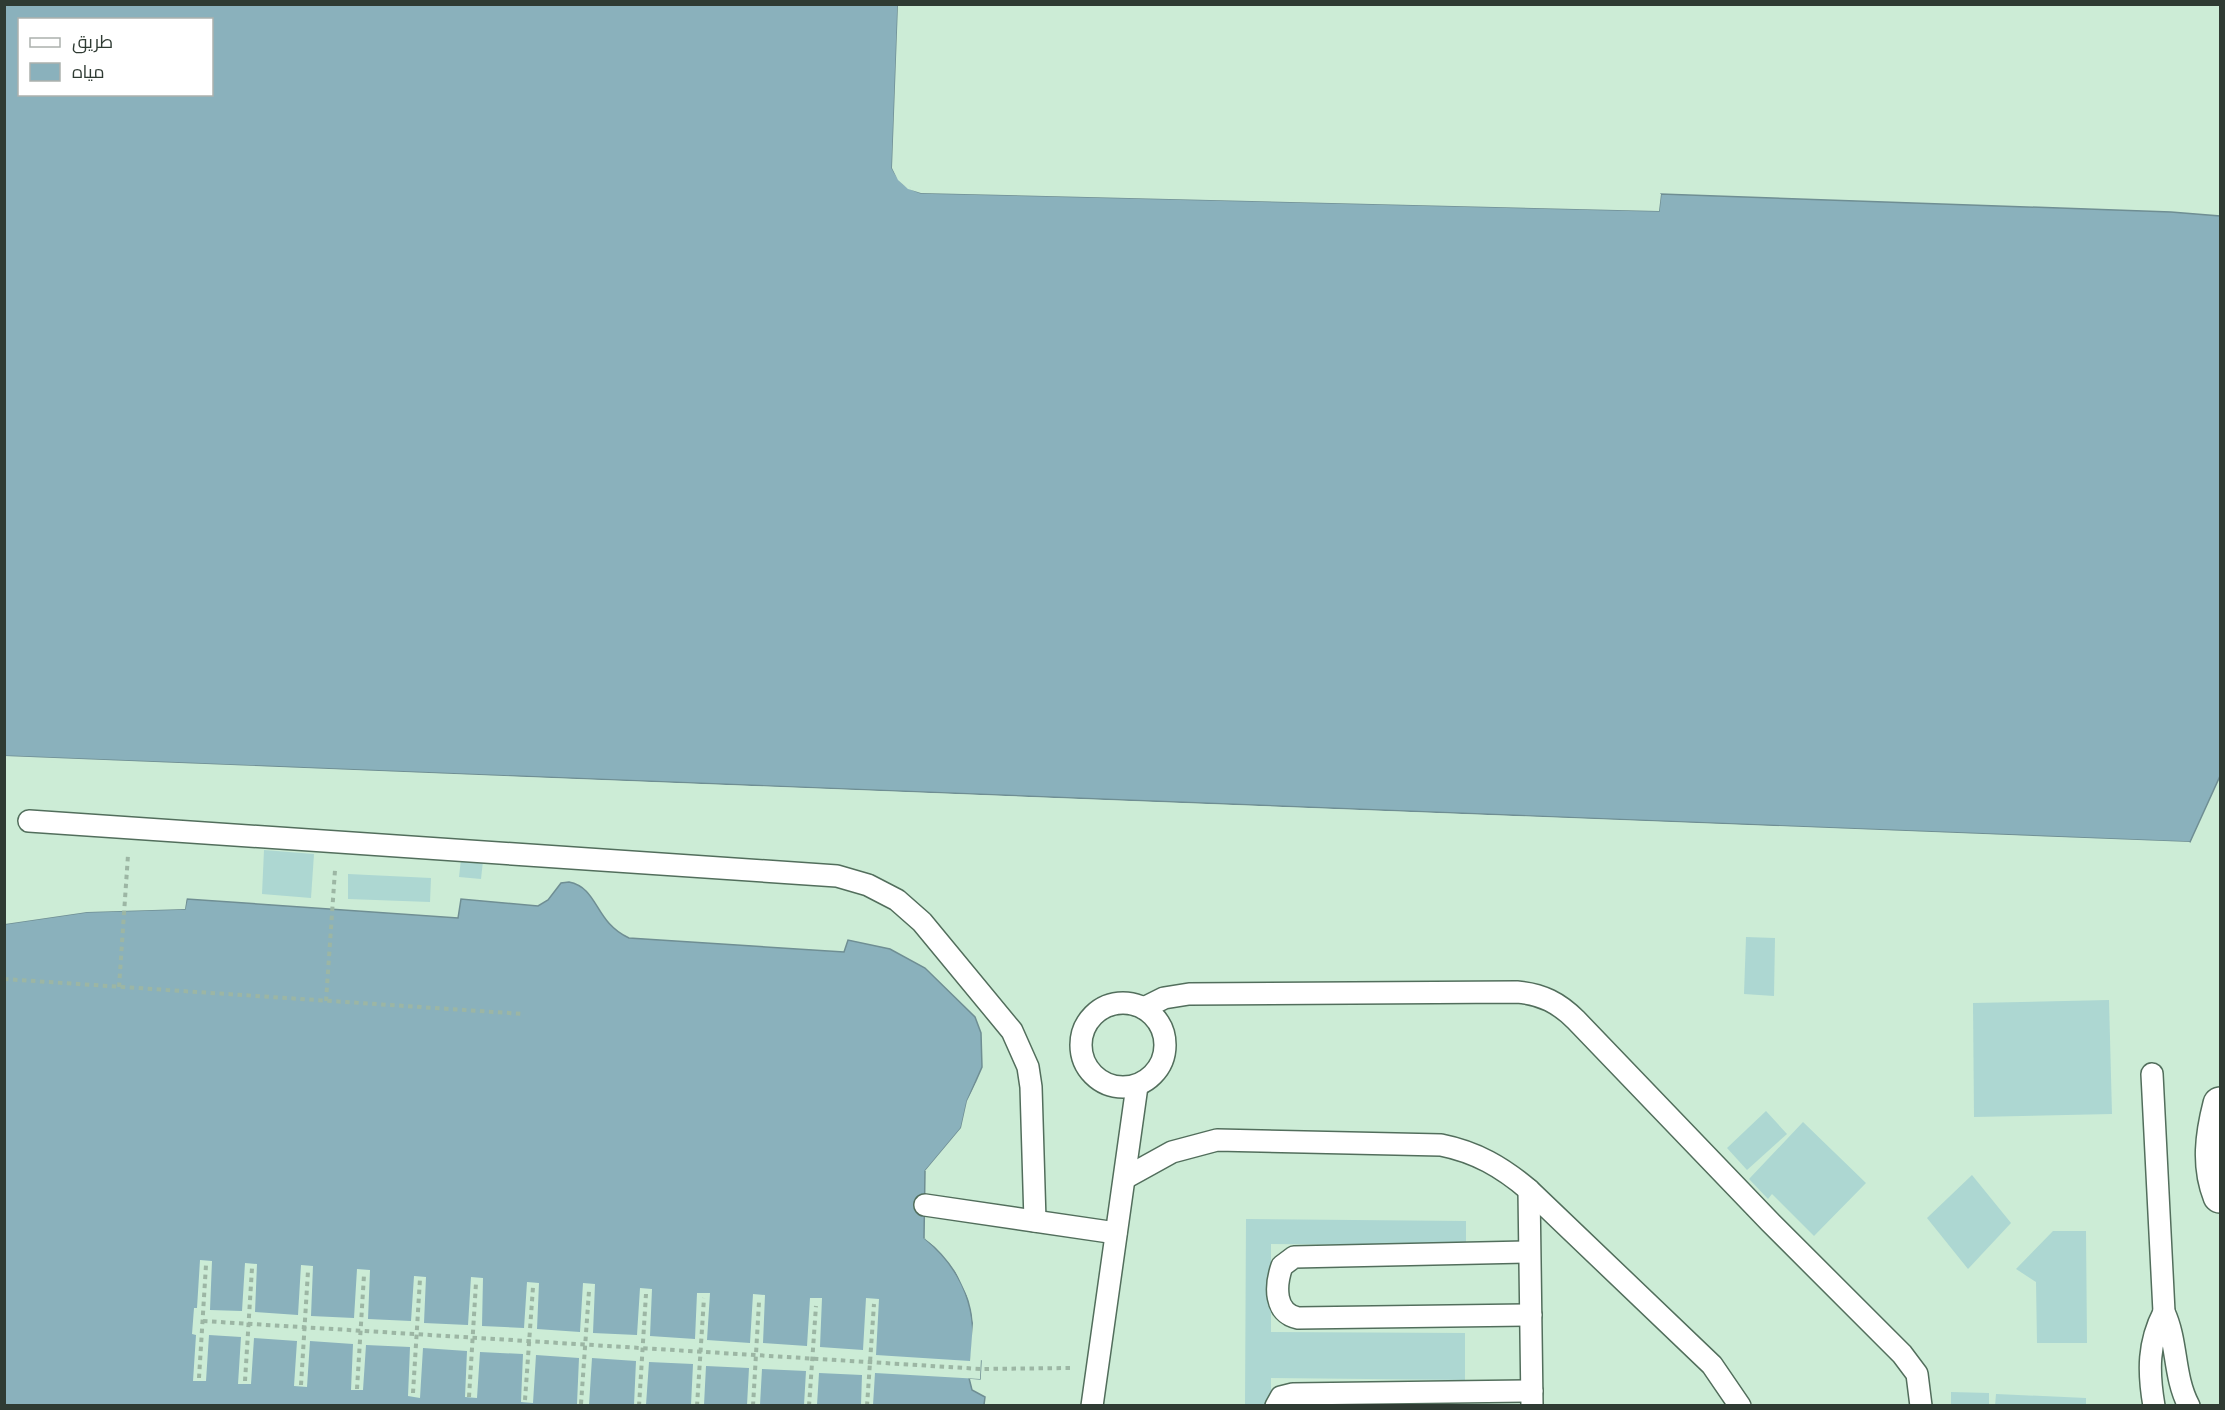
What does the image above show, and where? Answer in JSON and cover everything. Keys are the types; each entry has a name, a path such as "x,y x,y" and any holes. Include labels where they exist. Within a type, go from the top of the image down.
{"main road":[{"path":"2220,1104 2214,1128 2212,1158 2220,1196"}],"lane":[{"path":"29,821 837,876 868,885 887,895 922,922 1001,1015 1021,1048 1031,1087 1035,1221"},
{"path":"1144,1008 1164,998 1189,994 1517,992 1550,999 1576,1020 1770,1222 1902,1354 1917,1374 1922,1406"},
{"path":"1128,1002 1144,1008 1157,1018 1164,1033 1166,1049 1161,1065 1151,1078 1137,1086 1120,1088 1104,1083 1090,1073 1083,1058 1081,1041 1086,1025 1096,1012 1112,1004 1128,1002"},
{"path":"2152,1074 2164,1311 2174,1338 2178,1379 2189,1406"},
{"path":"1092,1406 1137,1086"},
{"path":"1125,1178 1172,1152 1217,1140 1441,1145 1466,1150 1485,1159 1529,1190 1712,1365 1740,1406"},
{"path":"1276,1406 1281,1397 1293,1394 1532,1398 1529,1190"},
{"path":"925,1205 1116,1233"},
{"path":"1529,1252 1294,1257 1282,1266 1278,1297 1279,1306 1285,1313 1298,1318 1531,1315"},
{"path":"2154,1406 2149,1360 2152,1342 2164,1311"}],"path":[{"path":"119,987 130,827"},
{"path":"326,1001 336,842"},
{"path":"4,979 524,1014"},
{"path":"199,1378 206,1265"},
{"path":"245,1381 252,1268"},
{"path":"301,1385 308,1271"},
{"path":"357,1389 364,1275"},
{"path":"413,1393 420,1279"},
{"path":"469,1397 476,1283"},
{"path":"525,1400 533,1287"},
{"path":"581,1404 589,1291"},
{"path":"639,1406 646,1294"},
{"path":"697,1406 704,1298"},
{"path":"753,1406 759,1302"},
{"path":"867,1406 874,1304"},
{"path":"809,1406 816,1306"},
{"path":"203,1321 981,1369 1098,1368"}],"water":[{"path":"5,5 898,5 892,168 903,184 921,193 1659,211 1661,194 2171,212 2220,216 2220,776 2190,842 5,756"},
{"path":"569,882 579,885 586,891 609,923 629,938 844,952 848,940 890,949 925,968 975,1017 981,1033 982,1067 967,1101 961,1128 925,1171 924,1238 949,1264 965,1292 973,1324 971,1360 981,1361 980,1379 969,1378 972,1390 985,1397 984,1405 5,1406 5,924 87,912 185,909 187,899 458,918 461,899 538,906 548,900 561,883"}],"pier":[{"path":"901,4 895,167 910,187 922,190 1657,208 1658,194 1661,194 1659,211 921,193 908,189 898,180 892,168 898,5"},
{"path":"4,756 2190,842 2188,845 1152,805 4,759"},
{"path":"187,896 185,909 87,912 5,924 4,921 86,909 182,906"},
{"path":"976,1083 979,1083 970,1102 964,1129 929,1171 925,1171 961,1128 967,1101"},
{"path":"924,1238 930,1239 943,1250 958,1268 973,1303 976,1323 974,1358 981,1358 980,1379 875,1373 873,1405 861,1405 862,1375 819,1373 817,1405 804,1405 806,1371 762,1369 760,1405 747,1405 749,1368 706,1366 704,1405 691,1405 693,1364 649,1362 646,1405 634,1405 636,1361 592,1358 589,1405 577,1404 579,1358 536,1355 533,1403 521,1402 523,1354 480,1352 477,1398 465,1397 467,1351 423,1348 420,1398 408,1396 410,1347 366,1345 363,1390 351,1390 353,1344 310,1341 307,1387 294,1386 297,1341 254,1338 251,1384 238,1384 241,1337 209,1335 206,1381 193,1381 196,1335 192,1334 194,1308 197,1308 200,1260 212,1261 210,1310 242,1311 245,1263 257,1264 255,1312 298,1315 301,1265 313,1266 311,1316 354,1318 357,1269 370,1270 368,1319 411,1321 414,1276 426,1277 424,1323 468,1325 471,1277 483,1278 482,1326 524,1328 527,1282 539,1283 537,1329 580,1332 583,1283 595,1284 593,1333 637,1335 640,1288 652,1289 650,1336 695,1339 697,1293 710,1293 707,1340 750,1343 753,1294 765,1295 763,1343 807,1346 810,1298 822,1298 820,1347 863,1350 866,1298 879,1299 876,1355 970,1361 973,1323 971,1304 955,1270 942,1252"}],"building":[{"path":"264,850 314,854 311,898 262,894"},
{"path":"461,859 483,861 481,879 459,877"},
{"path":"348,874 431,878 430,902 348,899"},
{"path":"1746,937 1775,938 1774,996 1744,994"},
{"path":"2109,1000 2112,1114 1974,1117 1973,1003"},
{"path":"1766,1111 1787,1134 1747,1170 1727,1148"},
{"path":"1803,1122 1866,1183 1814,1236 1772,1194 1768,1199 1749,1179"},
{"path":"1972,1175 2011,1223 1968,1269 1927,1218"},
{"path":"1246,1219 1466,1221 1466,1246 1271,1244 1271,1332 1465,1333 1465,1380 1271,1378 1271,1406 1245,1406"},
{"path":"2053,1231 2086,1231 2087,1343 2037,1343 2036,1282 2016,1269"},
{"path":"1951,1392 1989,1393 1989,1406 1951,1406"},
{"path":"1996,1394 2086,1398 2086,1406 1995,1406"}]}
